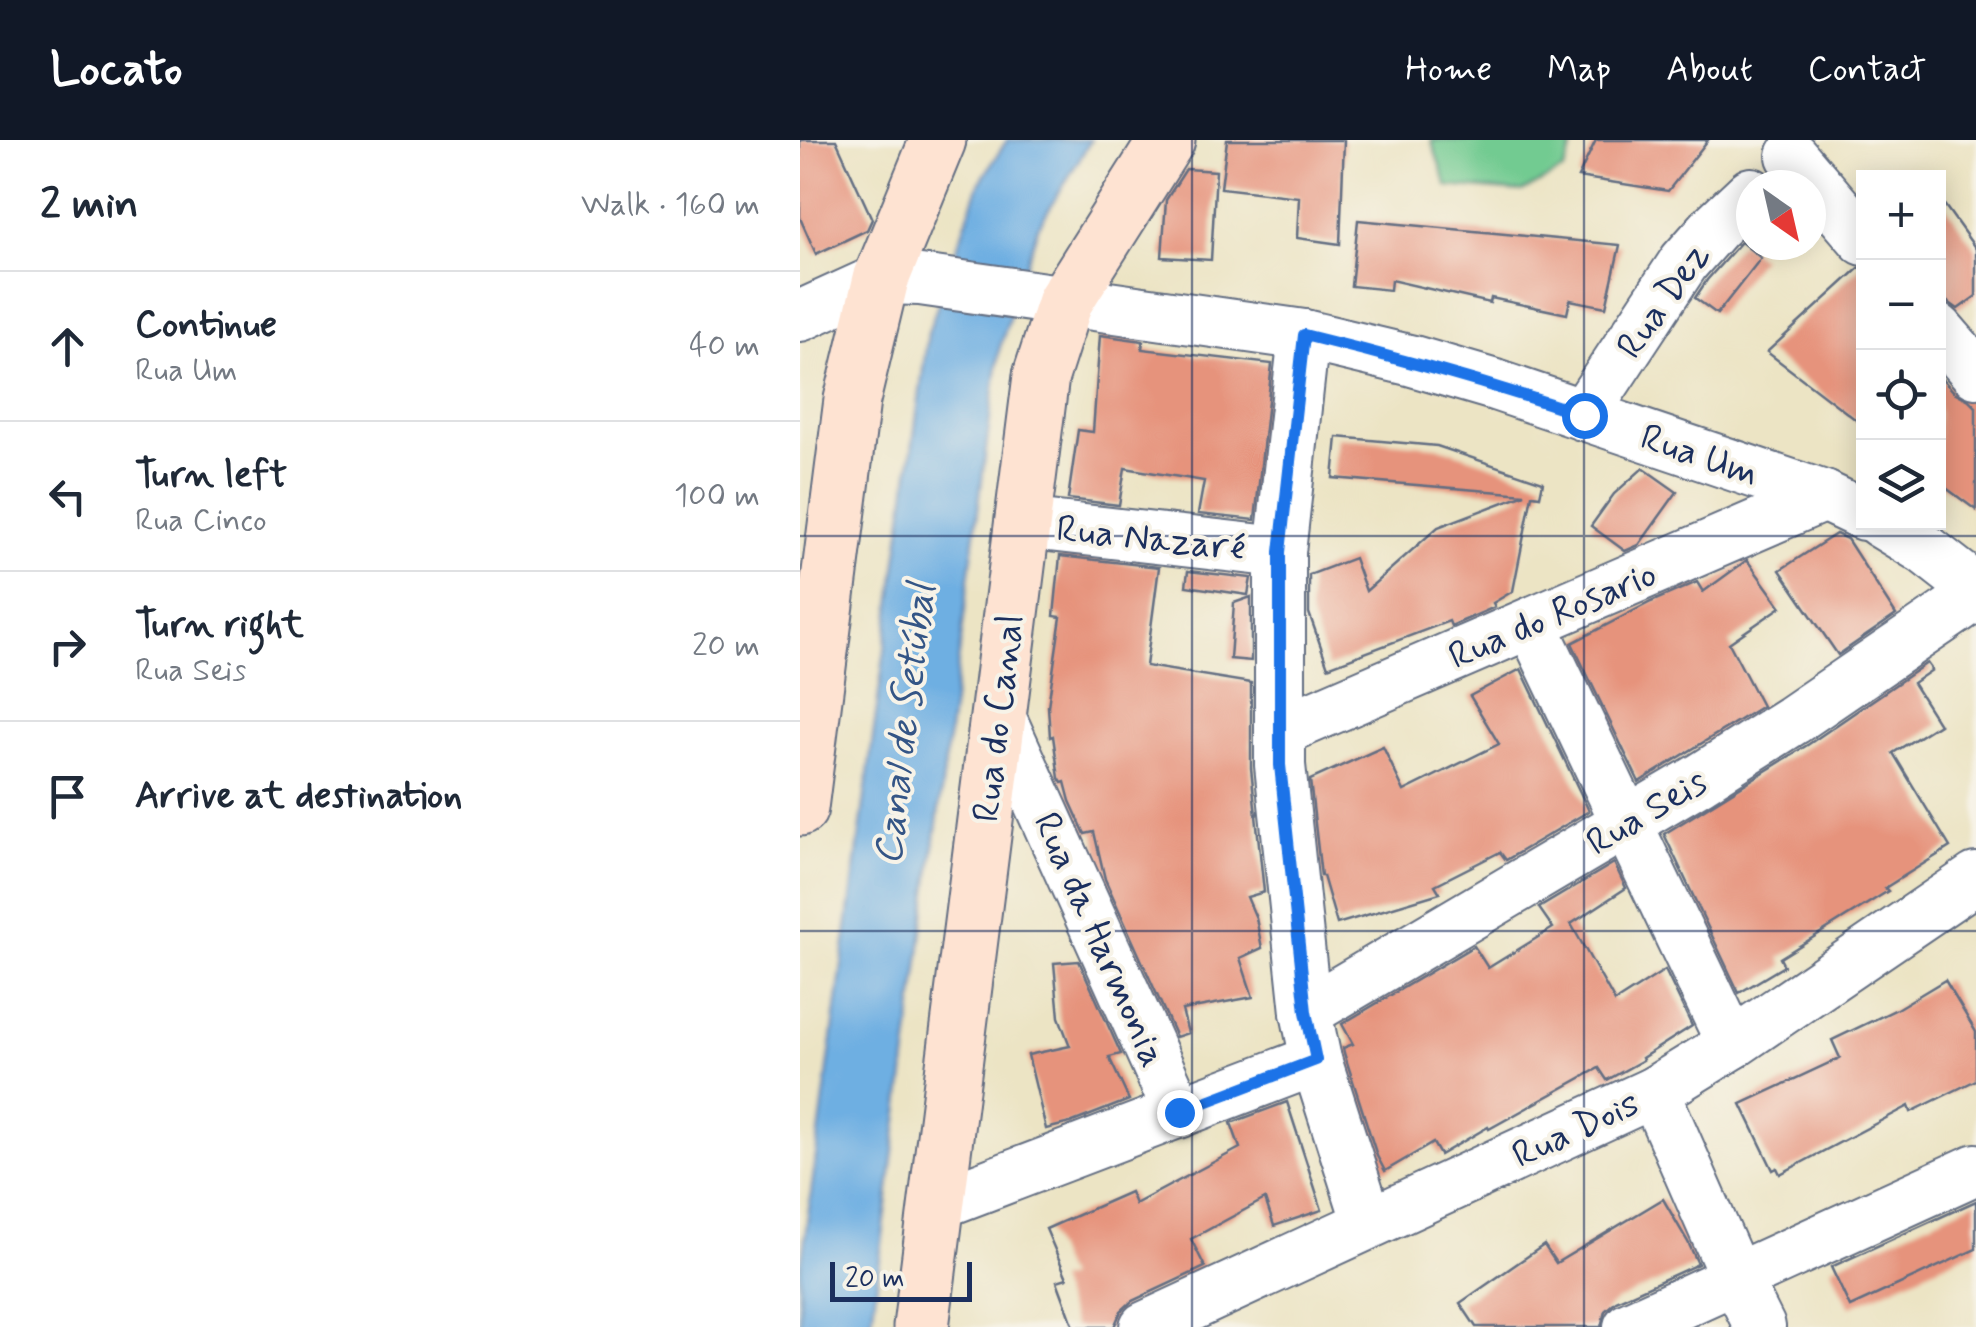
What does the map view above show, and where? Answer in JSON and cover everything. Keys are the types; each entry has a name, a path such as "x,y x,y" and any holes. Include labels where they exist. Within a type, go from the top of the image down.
{"street":[{"path":"800,808 852,400 901,280 938,140"},
{"name":"Rua do Canal","path":"921,1327 1041,376 1044,297 1167,140"},
{"path":"1789,160 1856,231"},
{"name":"Rua Dez","path":"1584,415 1684,262 1736,208"},
{"path":"800,316 901,280"},
{"name":"Rua Um","path":"901,280 1304,335 1413,361 1496,385 1844,505"},
{"path":"1304,335 1280,552 1280,765 1306,1012 1316,1060 1368,1224"},
{"path":"1946,338 1976,373"},
{"name":"Rua do Rosario","path":"1280,731 1531,623 1844,505"},
{"name":"Rua Nazaré","path":"1022,522 1280,552"},
{"path":"1893,530 1926,550 1976,592"},
{"name":"Rua Seis","path":"1306,1012 1793,720 1976,592"},
{"path":"1531,623 1732,1044"},
{"name":"Rua da Harmonia","path":"998,710 1179,1112"},
{"name":"Rua Dois","path":"1174,1321 1368,1224 1654,1092 1732,1044 1976,878"},
{"path":"938,1204 1316,1060"},
{"path":"1654,1092 1760,1327"},
{"path":"1629,1327 1976,1168"}],"green space":[{"path":"1431,140 1575,140 1564,170 1522,192 1447,186"}],"water":[{"name":"Canal de Setúbal","path":"1007,140 1091,140 1038,227 999,350 871,1327 800,1327 800,1274 928,333 979,184"}],"building":[{"path":"800,140 836,140 872,219 867,230 816,254 800,218"},
{"path":"1227,140 1344,140 1340,244 1297,238 1299,197 1221,188"},
{"path":"1596,140 1708,140 1668,191 1578,177"},
{"path":"1186,169 1216,171 1211,260 1162,257 1166,200"},
{"path":"1946,207 1976,249 1976,296 1958,309 1948,302"},
{"path":"1358,220 1620,245 1606,307 1570,300 1567,314 1491,298 1490,303 1391,280 1390,290 1351,286"},
{"path":"1736,248 1736,260 1759,260 1717,314 1695,298"},
{"path":"1856,271 1856,420 1767,352"},
{"path":"1100,335 1143,341 1142,349 1272,364 1255,520 1198,514 1204,481 1125,468 1119,505 1068,499 1078,430 1093,432"},
{"path":"1946,383 1976,407 1976,510 1946,488"},
{"path":"1337,437 1437,446 1543,482 1540,496 1532,495 1513,591 1493,603 1495,607 1451,626 1449,621 1328,667 1309,613 1309,575 1354,558 1366,591 1438,527 1525,494 1333,478"},
{"path":"1643,468 1677,492 1639,545 1625,551 1591,526 1614,494"},
{"path":"1836,534 1847,539 1896,615 1838,655 1780,570"},
{"path":"1060,556 1159,567 1146,666 1251,683 1251,768 1264,892 1247,897 1262,948 1240,958 1253,997 1182,1010 1188,1033 1176,1037 1105,879 1094,832 1085,834 1065,782 1059,778 1048,706 1061,617 1054,616"},
{"path":"1747,560 1781,607 1729,643 1762,706 1639,782 1572,643 1697,582 1703,592"},
{"path":"1188,571 1251,578 1248,595 1186,586"},
{"path":"1251,597 1251,661 1230,659 1234,603"},
{"path":"1927,663 1932,670 1913,683 1939,724 1893,753 1950,847 1780,958 1784,966 1739,993 1664,834 1809,744"},
{"path":"1521,669 1589,811 1506,860 1500,852 1435,885 1440,893 1337,924 1321,876 1310,780 1383,747 1404,791 1499,744 1470,696"},
{"path":"1614,863 1626,888 1571,924 1615,1002 1665,970 1692,1026 1607,1080 1599,1068 1440,1155 1433,1143 1385,1171 1344,1053 1343,1048 1353,1044 1342,1024 1474,946 1488,968 1553,928 1539,908"},
{"path":"1079,961 1121,1054 1109,1057 1129,1100 1046,1129 1028,1055 1070,1046 1059,1017 1054,963"},
{"path":"1945,980 1976,1032 1976,1080 1911,1112 1909,1106 1780,1174 1777,1168 1773,1170 1741,1104 1840,1058 1832,1040 1895,1010"},
{"path":"1287,1102 1322,1210 1274,1226 1265,1199 1191,1239 1205,1267 1132,1301 1121,1311 1114,1327 1074,1327 1057,1281 1067,1278 1046,1229 1130,1192 1135,1204 1240,1148 1231,1123"},
{"path":"1663,1199 1698,1264 1616,1301 1605,1311 1601,1327 1476,1327 1460,1303 1544,1245 1556,1263"},
{"path":"1976,1201 1976,1249 1850,1307 1831,1267"}],"route":[{"path":"1179,1112 1316,1060 1306,1012 1280,765 1280,552 1304,335 1413,361 1584,415"}]}
